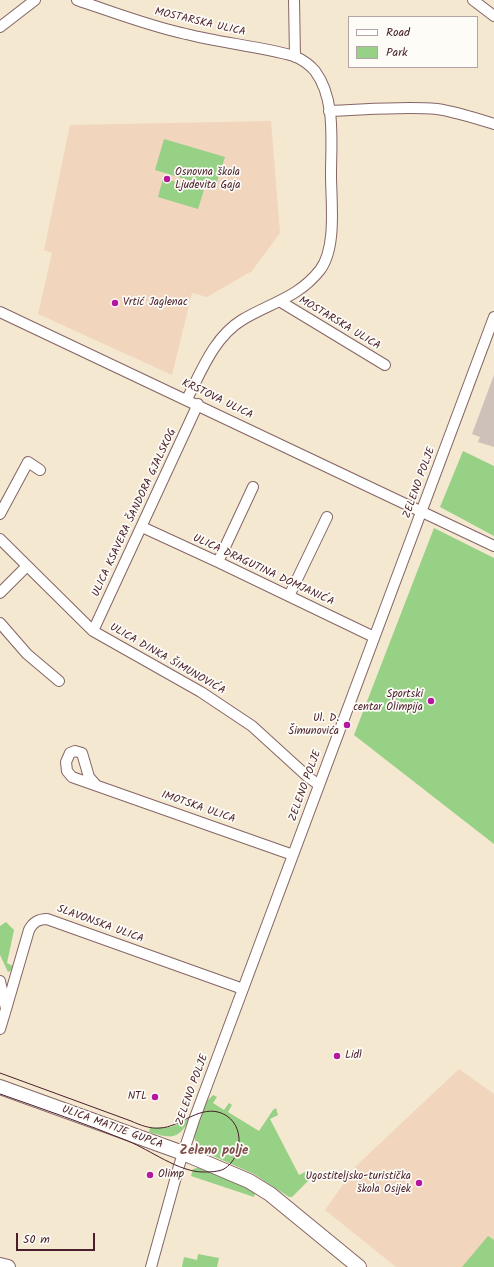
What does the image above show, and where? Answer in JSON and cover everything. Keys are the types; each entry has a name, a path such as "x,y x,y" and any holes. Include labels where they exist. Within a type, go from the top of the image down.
{"main road":[{"name":"ULICA MATIJE GUPCA","path":"0,1087 183,1153 249,1181 264,1190 359,1267"},
{"path":"0,1265 8,1267"}],"street":[{"path":"0,27 36,0"},
{"name":"MOSTARSKA ULICA","path":"77,0 185,34 295,57 314,70 322,82 326,93 331,136 331,231 327,256 321,268 313,278 281,302 242,320 220,340 205,364 187,399"},
{"path":"294,0 295,57"},
{"path":"473,0 494,16"},
{"path":"329,111 417,108 459,113 494,124"},
{"name":"MOSTARSKA ULICA","path":"281,302 385,365"},
{"name":"KRSTOVA ULICA","path":"0,312 198,404 422,513 494,546"},
{"name":"ZELENO POLJE","path":"151,1267 183,1153 494,317"},
{"name":"ULICA KSAVERA ŠANDORA GJALSKOG","path":"92,631 142,527 198,404"},
{"path":"0,514 28,462 40,470"},
{"path":"218,562 253,487"},
{"path":"289,596 328,517"},
{"name":"ULICA DRAGUTINA DOMJANIĆA","path":"142,527 374,637"},
{"name":"ULICA DINKA ŠIMUNOVIĆA","path":"0,539 92,631 128,653 201,692 246,722 319,785"},
{"path":"0,594 27,566"},
{"path":"0,623 27,654 59,681"},
{"name":"IMOTSKA ULICA","path":"96,785 293,854"},
{"name":"SLAVONSKA ULICA","path":"0,1029 29,930 38,920 47,919 243,989"},
{"path":"0,981 6,1009"}],"shaded area":[{"name":"Osnovna škola Ljudevita Gaja","path":"271,121 280,233 252,271 207,297 192,293 172,375 38,314 52,253 44,250 70,125"},
{"path":"494,375 494,447 478,442 480,437 472,434"},
{"name":"Ugostiteljsko-turistička škola Osijek","path":"459,1069 494,1094 494,1267 396,1267 325,1210 356,1166"}],"green space":[{"path":"164,139 225,157 215,188 155,170"},
{"path":"163,178 204,190 198,209 158,197"},
{"path":"463,451 494,466 494,536 440,507"},
{"name":"Sportski centar Olimpija","path":"434,528 494,558 494,844 354,735"},
{"path":"6,922 14,930 7,963 13,966 12,970 8,972 0,955 0,926"},
{"path":"213,1095 217,1097 213,1103 224,1110 229,1103 232,1105 228,1112 259,1131 273,1110 276,1108 278,1115 270,1119 299,1175 307,1171 311,1178 292,1197 289,1197 254,1174 204,1152 198,1145 194,1138 194,1132 207,1101"},
{"path":"188,1119 189,1120 185,1127 177,1135 163,1136 149,1132 150,1128 171,1127"},
{"path":"201,1167 210,1169 255,1192 254,1197 191,1176 193,1169"},
{"path":"488,1236 494,1240 494,1267 462,1267"},
{"path":"198,1254 219,1258 217,1267 182,1267 184,1257 197,1260"}],"tram line":[{"path":"0,1073 149,1127 167,1127 203,1112 218,1112 227,1116 233,1122 237,1130 239,1138 236,1156 231,1163 219,1171 194,1171 175,1165 128,1141 0,1094"}],"place":[{"name":"Osnovna škola Ljudevita Gaja","path":"167,179"},
{"name":"Vrtić Jaglenac","path":"115,303"},
{"name":"Sportski centar Olimpija","path":"431,701"},
{"name":"Ul. D. Šimunovića","path":"347,725"},
{"name":"Lidl","path":"337,1056"},
{"name":"NTL","path":"155,1097"},
{"name":"Olimp","path":"150,1175"},
{"name":"Ugostiteljsko-turistička škola Osijek","path":"419,1183"}],"district":[{"name":"Zeleno polje","path":"214,1152"}]}
